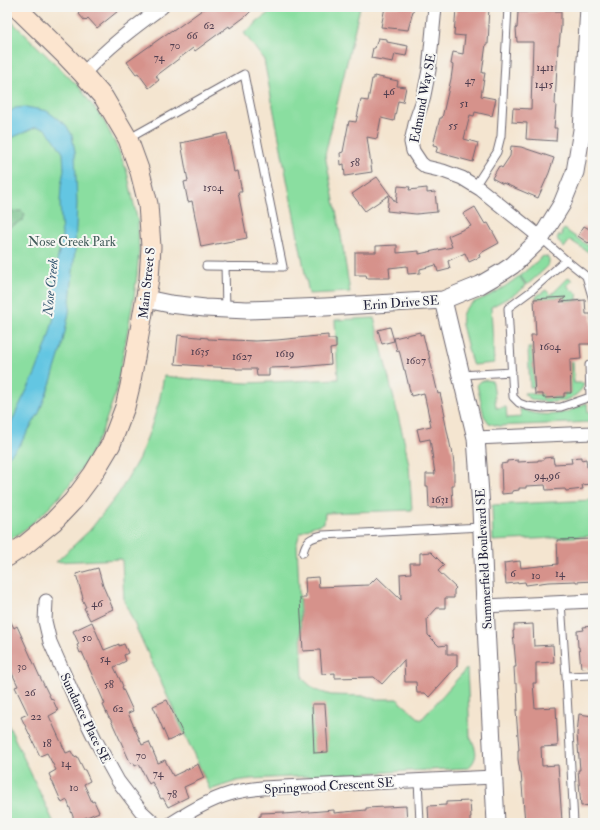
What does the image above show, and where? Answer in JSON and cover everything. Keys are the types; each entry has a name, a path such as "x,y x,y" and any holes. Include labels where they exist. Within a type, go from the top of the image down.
{"main road":[{"name":"Main Street S","path":"7,557 25,545 53,522 73,501 93,474 111,444 125,407 130,386 146,299 151,247 148,204 140,172 128,139 104,98 65,55 16,7"}],"street":[{"path":"83,74 98,58 129,31 162,7"},
{"name":"Edmund Way SE","path":"435,7 429,70 411,142 413,151 421,164 426,168 462,178 494,200 541,238"},
{"name":"Erin Drive SE","path":"146,299 170,304 226,309 266,310 443,300 480,285 504,271 522,257 541,238 562,204 575,172 588,130 589,7"},
{"name":"Summerfield Boulevard SE","path":"443,300 476,438 482,527 496,823"},
{"path":"476,438 593,433"},
{"name":"Sundance Place SE","path":"46,601 45,621 50,642 73,694 96,741 118,780 141,811 154,823"},
{"path":"485,606 593,601"},
{"name":"Springwood Crescent SE","path":"172,823 189,812 213,800 237,792 262,788 494,777"}],"lane":[{"path":"475,186 497,152 501,136 508,7"},
{"path":"128,139 244,74 283,267 206,266"},
{"path":"541,238 586,276 593,300"},
{"path":"566,260 531,292 508,308 513,397 518,403 542,408 561,407 592,397 589,365 593,364"},
{"path":"226,266 226,309"},
{"path":"461,375 512,372"},
{"path":"303,553 305,545 309,540 323,535 482,527"},
{"path":"561,602 574,823"},
{"path":"566,676 593,675"},
{"path":"418,780 420,823"}],"green space":[{"path":"277,7 360,7 325,155 350,292 309,294 264,60 244,33 256,24 256,22"},
{"name":"Nose Creek Park","path":"7,17 79,87 104,121 119,151 127,172 138,223 139,250 134,297 116,392 101,434 86,462 68,487 50,507 28,527 7,542"},
{"path":"22,211 25,214 23,220 7,227 7,217 12,212"},
{"path":"564,229 593,249 593,255 570,240 564,248 557,238 559,235 561,236 563,234 561,233"},
{"path":"543,256 549,258 549,263 546,268 527,285 520,277 526,286 515,294 491,307 494,363 472,364 462,325 464,311 472,303 489,296 525,272"},
{"path":"569,277 572,281 567,285 578,295 577,300 585,300 564,301 564,297 535,299 546,290 551,295"},
{"path":"374,318 409,465 412,510 325,513 324,523 311,527 300,533 297,543 303,679 315,690 331,695 366,696 375,699 397,699 421,720 467,668 470,737 476,753 474,761 468,768 250,779 237,781 210,790 124,601 122,559 56,562 90,530 119,493 139,458 150,430 159,402 164,376 248,383 338,379 335,320"},
{"path":"528,348 532,348 534,387 530,387"},
{"path":"573,361 574,383 584,383 582,389 575,396 562,401 543,402 531,399 524,393 543,394 543,398 564,397 564,393 571,393 570,362"},
{"path":"486,380 493,382 496,408 506,407 507,418 521,417 520,409 539,414 563,413 587,403 588,412 593,412 593,422 498,426 489,423 484,416 477,385 481,381"},
{"path":"593,500 593,536 493,541 492,505"},
{"path":"7,722 54,823 7,823"}],"water":[{"path":"26,107 47,111 66,125 72,135 75,152 77,203 75,250 69,313 61,350 51,382 39,413 19,446 7,458 7,433 35,374 47,343 54,317 53,281 62,237 60,203 64,170 63,153 54,139 44,128 36,127 7,140 7,114 15,108"}],"building":[{"path":"84,7 123,7 97,28 88,18 85,21 78,13"},
{"path":"206,7 255,7 230,28 229,26 195,51 193,48 156,76 159,80 149,88 138,73 136,74 127,62"},
{"path":"385,7 414,7 408,30 381,27"},
{"path":"489,7 488,44 486,44 482,73 485,73 481,96 496,99 492,116 475,112 474,116 470,115 464,139 478,143 473,162 436,152 438,146 433,145 440,118 442,118 451,79 453,52 463,54 465,36 454,35 456,8"},
{"path":"561,11 554,128 557,128 556,141 526,139 527,123 512,122 513,108 531,109 533,42 517,42 516,28 518,12"},
{"path":"378,38 387,39 387,42 408,46 406,56 395,54 393,62 371,58 373,48 375,48"},
{"path":"374,76 398,81 397,86 406,87 403,102 398,101 394,121 381,118 377,139 367,137 372,172 345,176 344,164 341,165 340,153 343,152 349,121 356,122 361,100 368,101 372,79 374,79"},
{"path":"227,133 234,172 238,171 242,192 238,192 247,238 201,247 192,201 188,202 184,182 188,181 181,143"},
{"path":"511,146 521,147 554,158 538,198 492,178 499,166 502,168 510,156"},
{"path":"377,177 396,203 398,186 410,187 409,190 427,188 427,193 435,192 437,212 416,214 387,211 389,195 365,211 352,194"},
{"path":"475,207 485,224 488,223 499,243 479,254 480,257 469,262 465,253 448,261 450,269 438,272 436,265 420,269 420,273 408,274 407,266 389,268 390,278 367,278 366,275 355,275 355,252 376,252 376,246 397,245 397,253 419,251 419,254 452,247 448,236 471,226 463,214"},
{"path":"584,226 593,231 593,245 578,236"},
{"path":"566,297 560,302 585,300 586,314 591,314 592,344 580,344 581,359 570,360 571,393 564,393 564,397 543,398 543,394 535,394 531,335 536,335 534,299"},
{"path":"390,327 394,341 382,344 378,330"},
{"path":"420,332 420,335 423,334 428,351 438,394 440,393 452,449 454,464 454,486 452,486 453,507 429,508 426,474 435,474 430,439 420,441 417,429 431,426 424,393 411,396 405,370 399,350 397,351 394,338"},
{"path":"178,335 208,339 255,341 328,335 328,339 336,339 336,348 330,349 331,364 269,368 269,376 257,376 256,369 236,369 175,364"},
{"path":"553,457 554,464 572,463 571,458 581,457 581,460 586,459 587,467 593,466 593,482 582,485 583,489 566,491 565,489 546,490 545,485 526,486 526,488 519,488 519,490 512,491 512,493 502,494 501,464 507,463 507,461 538,461 544,460 544,458"},
{"path":"593,539 593,553 591,553 593,581 548,582 526,585 525,582 506,584 504,563 520,561 521,568 558,564 557,540"},
{"path":"431,552 444,565 438,571 456,588 454,590 454,598 445,598 445,608 437,608 427,619 428,635 439,646 447,645 447,654 457,654 457,666 429,697 425,693 417,693 416,682 405,682 404,660 382,684 374,677 335,678 335,673 322,674 320,650 303,651 300,598 306,598 305,578 318,577 319,587 369,585 377,577 401,600 400,574 411,573 410,563 420,563 420,553"},
{"path":"98,568 103,586 113,609 90,620 84,608 86,607 82,599 83,598 76,574"},
{"path":"7,614 14,628 17,626 39,675 58,711 49,716 66,753 71,751 74,757 77,756 90,781 84,784 92,802 94,801 99,812 75,822 67,800 62,803 49,774 56,770 47,753 40,756 21,717 28,714 15,687 18,686 7,662"},
{"path":"92,622 104,650 119,644 119,646 124,644 128,653 124,655 126,661 114,667 133,711 128,713 142,745 149,742 158,763 165,760 173,776 198,764 204,778 184,787 188,797 168,807 163,798 161,799 152,782 149,784 139,764 135,766 134,763 131,764 103,705 105,704 82,652 80,653 77,645 79,644 73,631"},
{"path":"533,624 534,646 553,645 554,662 536,663 536,683 533,683 535,708 556,707 558,746 541,747 542,766 558,765 562,821 525,823 521,772 518,759 519,750 516,710 518,710 517,684 515,684 514,667 516,667 513,631 514,625"},
{"path":"593,626 593,667 581,668 577,631 584,630 583,627"},
{"path":"167,700 183,734 168,741 153,706"},
{"path":"312,704 325,704 328,752 314,753"},
{"path":"579,714 593,716 593,805 581,806 577,734"},
{"path":"470,801 470,823 429,823 428,806 446,805 446,802"},
{"path":"406,806 407,823 260,823 259,816 261,816 261,813 284,812 284,814 334,810 334,813 366,810 366,808"}],"water label":[{"name":"Nose Creek","path":"50,287"}]}
